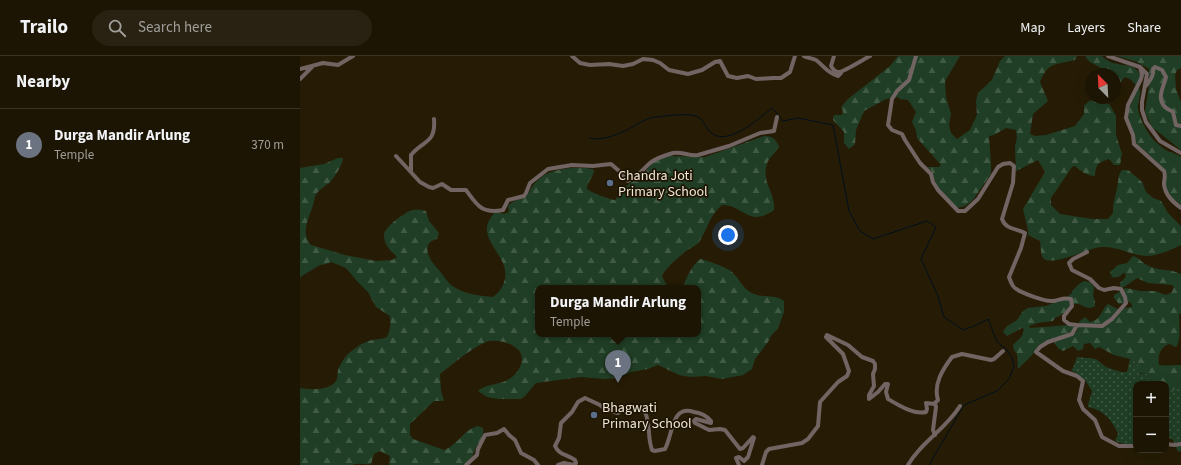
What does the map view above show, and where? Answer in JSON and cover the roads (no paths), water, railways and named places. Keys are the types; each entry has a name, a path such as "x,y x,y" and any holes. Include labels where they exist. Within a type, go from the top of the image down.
{"street":[{"path":"300,69 323,62 338,65 353,56"},
{"path":"572,56 582,64 590,65 609,64 623,66 643,60 653,60 669,70 688,74 702,70 715,62 720,61 728,76 737,78 748,76 756,79 781,78 790,72 795,56"},
{"path":"804,56 815,60 829,73 838,76 842,72 870,56"},
{"path":"834,56 831,66 834,71 838,73 842,72"},
{"path":"916,56 909,80 897,91 892,99 888,125 892,130 902,134 904,140 920,163 931,174 933,182 938,190 958,211 964,211 978,199 998,167 1003,164 1010,163 1014,166 1013,183 1002,219 1004,224 1025,233 1022,248 1009,277 1012,285 1027,295 1052,302 1064,297 1071,298 1072,306 1064,316 1064,320 1069,324 1102,326 1112,319 1126,303 1121,290 1114,288 1104,290 1099,288 1090,279 1072,270 1069,263 1073,259 1088,252"},
{"path":"1108,56 1140,67 1147,74 1142,102 1142,110 1146,122 1160,141 1181,153"},
{"path":"300,79 312,66"},
{"path":"1140,67 1141,79 1128,105 1126,118 1133,136 1134,144 1164,171 1166,193 1174,203 1181,208"},
{"path":"1145,87 1154,73 1153,69 1155,67 1162,70 1166,77 1161,92 1162,102 1164,107 1173,112 1176,125 1181,126"},
{"path":"396,156 420,182 429,187 433,188 442,184 451,190 466,190 475,203 481,208 498,211 503,210 508,200 524,196 530,183 548,169 572,165 593,166 611,164 628,181 636,177 654,160 674,153 679,152 693,156 698,155 730,146 760,133 774,131 778,117"},
{"path":"412,172 411,155 431,137 434,131 434,119"},
{"path":"1077,325 1072,334 1048,342 1040,347 1036,352 1063,371 1077,376 1083,381 1079,400 1083,409 1095,420 1102,437 1119,446 1133,446"},
{"path":"762,465 766,452 769,450 802,443 808,439 818,426 820,402 838,382 847,376 849,372 843,354 826,337 827,335 848,345 860,356 870,359 875,364 873,374 874,386 869,395 869,399 886,384 888,384 886,392 888,399 910,410 923,413 926,412 927,409 926,403 934,404"},
{"path":"934,404 938,400 938,380 952,357 962,354 991,360 1003,351"},
{"path":"558,465 564,463 574,465 576,463 575,460 562,454 555,446 559,438 561,423 572,412 578,402 585,398 600,405 606,410 618,413 631,406 645,412 649,423 650,444 652,450 655,451 666,448 674,422 677,416 682,412 686,410 702,414 709,418 711,423 696,419 694,421 695,423 709,430 725,430 740,449 743,448 753,437 754,438 748,457 744,461 739,457 736,458 739,465"},
{"path":"934,404 936,407 933,430 935,435"},
{"path":"908,465 919,450 952,418 960,406"},
{"path":"466,465 477,455 485,435 497,433 504,429 515,440 521,453 534,460 538,465"},
{"path":"1169,444 1181,444"}],"waterway":[{"path":"590,138 606,138 650,118 680,115 692,115 699,117 710,132 717,136 725,136 743,130 772,108 783,121 798,118 833,125 849,211 860,231 873,239 927,221 936,227 921,259 938,296 944,317 963,330 988,319 997,342 1007,350 1012,358 1014,366 1009,379 997,391 964,405 929,465"}],"place":[{"name":"Chandra Joti Primary School","path":"610,183"},
{"name":"Durga Mandir Arlung","path":"618,383"},
{"name":"Bhagwati Primary School","path":"594,415"}]}
